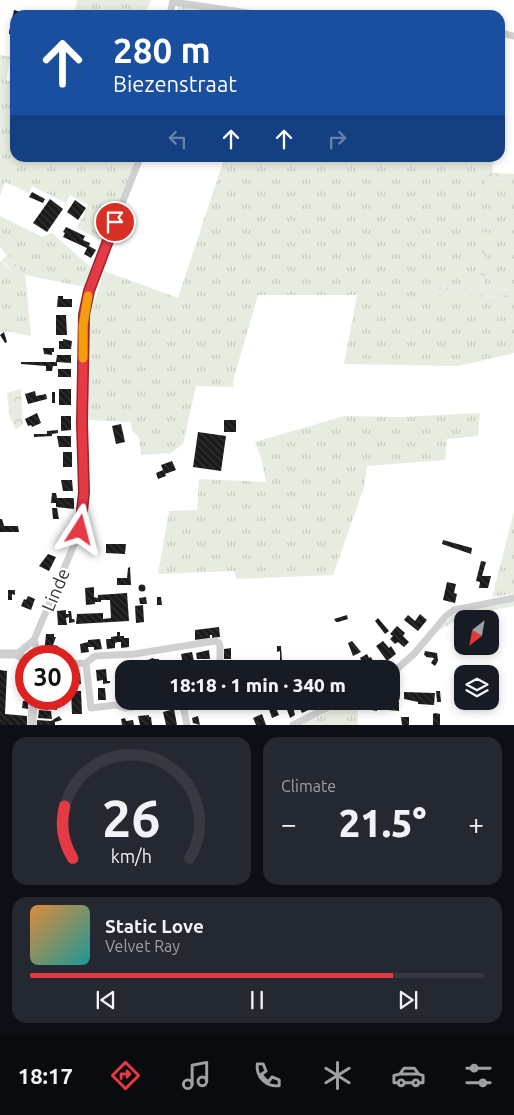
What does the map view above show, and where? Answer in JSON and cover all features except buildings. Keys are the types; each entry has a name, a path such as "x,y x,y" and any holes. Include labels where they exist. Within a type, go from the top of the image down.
{"street":[{"path":"173,1 230,10"},
{"name":"Linde","path":"28,645 34,640 76,540 83,512 83,326 89,291 95,272 138,162"},
{"path":"400,666 414,654 446,616 454,610 514,598"},
{"name":"Linde","path":"34,640 36,645"},
{"path":"80,663 86,663 95,656 134,654 215,641 220,646 220,660"},
{"path":"0,654 15,654"},
{"path":"86,663 91,708 115,705"},
{"path":"32,725 33,710"},
{"path":"184,710 187,725"},
{"path":"293,725 323,710"}],"green space":[{"path":"77,0 151,0 146,10 75,10"},
{"path":"179,4 216,10 177,10"},
{"path":"0,55 10,57 6,80 10,81 10,162 134,162 104,242 77,228 88,205 70,195 66,203 32,186 29,193 5,182 0,196"},
{"path":"223,162 487,162 485,196 491,196 493,178 514,179 514,289 483,290 488,233 484,231 480,289 432,287 432,295 514,297 514,353 458,366 344,364 357,295 258,295 233,381 234,387 196,386 183,444 171,453 141,455 139,437 132,431 131,422 89,420 88,356 90,316 104,271 178,298"},
{"path":"487,162 493,162 492,173 514,174 514,179 494,178 491,196 484,196"},
{"path":"0,216 42,237 52,233 94,270 85,287 25,275 0,247"},
{"path":"483,231 489,232 483,290 514,289 514,297 432,295 432,287 480,289"},
{"path":"7,255 25,275 26,281 17,279 4,262 0,265 0,262"},
{"path":"3,262 17,279 26,281 31,336 5,331 0,333 0,265"},
{"path":"21,389 23,424 16,430 10,418 7,393"},
{"path":"480,413 478,436 447,439 445,460 367,466 364,487 333,575 237,579 234,571 158,574 169,511 197,510 199,479 266,482 261,457 255,442 344,416 399,417"},
{"path":"514,511 514,594 492,597"},
{"path":"514,601 514,606 492,610 469,610"},
{"path":"454,615 454,622 439,630"},
{"path":"333,710 358,710 358,725 301,725"}],"slow traffic":[{"path":"83,358 83,326 88,296"}],"route":[{"path":"80,530 84,492 82,423 84,315 95,272 115,222"}]}
